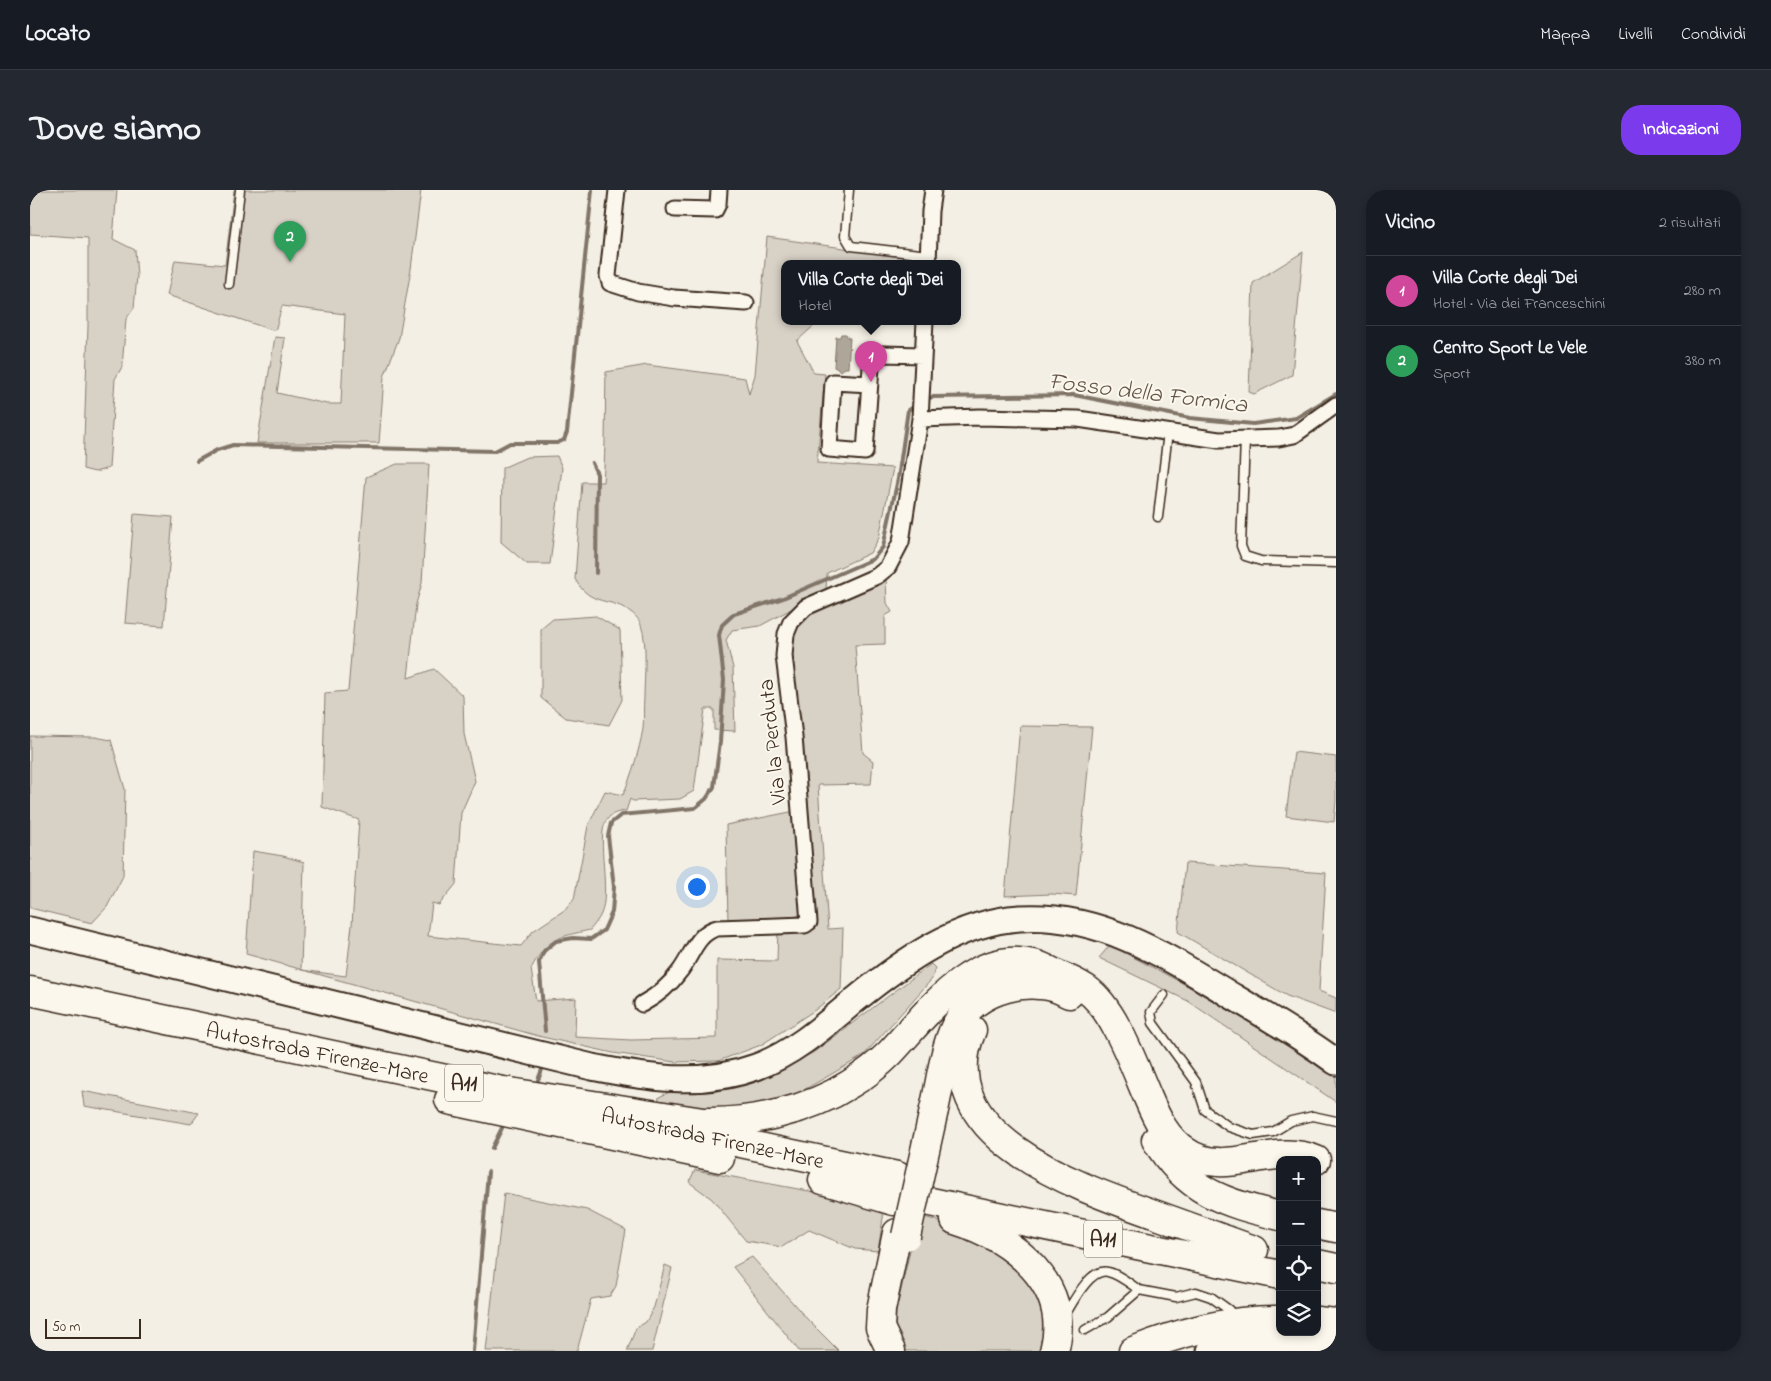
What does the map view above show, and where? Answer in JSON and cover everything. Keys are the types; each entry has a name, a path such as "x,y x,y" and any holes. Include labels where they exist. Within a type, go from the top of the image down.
{"highway":[{"path":"503,1091 703,1122 733,1120 771,1114 805,1105 851,1084 889,1054 918,1021 956,985 980,970 1008,963 1032,964 1056,988 1081,1001 1099,1020 1152,1134 1172,1164 1194,1184 1219,1198 1276,1215"},
{"path":"1050,980 1003,998 991,1005 974,1025 965,1050 965,1076 968,1091 975,1107 985,1121 1016,1151 1062,1178 1254,1250"},
{"path":"892,1351 889,1330 890,1316 902,1234 928,1108 955,1028 974,1004 993,993 1050,980 1086,989 1106,1009 1159,1122 1175,1144 1194,1157 1214,1163 1280,1154 1300,1156"},
{"name":"Autostrada Firenze-Mare","path":"30,991 503,1091 895,1191 823,1180 30,1010"},
{"path":"1321,1163 1336,1172"},
{"path":"927,1199 983,1230 1016,1252 1033,1267 1050,1293 1055,1306 1056,1340"},
{"name":"A11","path":"927,1199 1254,1250 1276,1255"},
{"name":"A11","path":"927,1199 1276,1274"},
{"path":"1321,1225 1336,1228"},
{"path":"1321,1265 1336,1268"},
{"path":"1321,1283 1336,1286"},
{"path":"1133,1351 1195,1329 1235,1322 1276,1320"},
{"path":"1321,1322 1336,1323"}],"main road":[{"path":"30,930 592,1067 660,1079 685,1080 733,1074 755,1068 777,1058 800,1045 890,973 921,953 961,932 976,926 1006,920 1020,918 1051,919 1082,923 1105,929 1143,944 1325,1050 1336,1062"},
{"path":"1210,1351 1271,1342 1336,1344"}],"street":[{"path":"617,190 608,276 610,283 638,292 674,298 746,303"},
{"path":"674,209 715,210 718,204 719,190"},
{"path":"928,259 930,211 934,190"},
{"path":"925,325 920,419 980,417 1078,419 1219,440 1279,438 1294,435 1336,405"},
{"path":"870,384 833,382 829,449 865,452 870,384 871,367 875,359 883,354 924,355"},
{"name":"Via la Perduta","path":"642,1004 657,996 668,986 680,972 701,937 709,930 718,928 806,925 809,922 794,737 784,656 786,634 791,622 806,607 877,576 888,567 901,542 920,419"}],"lane":[{"path":"229,284 240,190"},
{"path":"849,190 845,236 851,246 928,259"},
{"path":"1158,517 1168,432"},
{"path":"1245,439 1241,546 1245,556 1261,561 1336,563"},
{"path":"1164,995 1151,1012 1153,1023 1196,1082 1205,1110 1229,1127 1253,1135 1273,1132 1291,1121 1313,1116 1336,1121"},
{"path":"1056,1340 1085,1284 1098,1272 1106,1271 1115,1274 1139,1290 1176,1297 1196,1292 1212,1297 1229,1310 1235,1322"},
{"path":"1085,1330 1108,1317 1139,1290"}],"shaded area":[{"path":"30,190 117,190 113,239 135,250 137,276 134,308 126,319 122,367 115,379 109,468 95,472 83,469 88,326 88,238 30,234"},
{"path":"234,190 421,190 411,269 399,338 384,377 379,443 257,443 275,337 285,338 277,393 327,404 341,404 345,314 282,306 275,331 167,295 175,260 225,265"},
{"path":"767,237 927,260 781,260 781,325 815,325 797,341 814,373 825,374 817,463 893,468 879,538 870,553 827,573 826,590 760,626 732,630 726,640 733,668 735,731 714,730 714,709 705,709 694,791 680,799 633,801 630,799 626,811 615,813 608,818 603,829 602,839 605,892 600,916 590,930 554,940 542,951 531,969 536,1001 576,998 575,1037 631,1040 717,1038 717,960 777,961 778,929 815,929 789,646 798,621 818,607 886,578 887,603 892,612 885,616 885,644 855,645 863,753 873,761 871,784 818,785 828,929 843,928 841,989 815,1010 761,1045 718,1061 675,1062 613,1053 542,1037 305,971 346,976 352,925 359,820 322,807 325,693 348,691 366,477 397,464 429,464 422,583 416,604 408,678 434,669 463,696 464,734 475,781 461,813 456,884 439,905 432,903 428,936 521,946 533,931 566,909 574,899 588,826 605,791 623,795 635,762 643,729 645,651 639,620 624,608 588,594 575,579 582,482 603,482 606,372 647,365 745,378 749,394 755,375"},
{"path":"1303,252 1292,375 1254,394 1249,392 1253,283"},
{"path":"841,334 846,334 850,338 848,368 841,371 834,367 836,337 840,337"},
{"path":"557,456 562,468 550,564 527,564 501,542 502,468 527,457"},
{"path":"134,514 173,517 164,626 125,623"},
{"path":"596,616 620,630 622,700 609,725 566,718 541,698 541,629 553,619"},
{"path":"1020,726 1092,727 1076,896 1052,894 1005,896"},
{"path":"30,736 95,737 111,740 125,789 123,876 107,907 92,923 30,908"},
{"path":"1294,752 1336,757 1334,822 1286,816"},
{"path":"795,811 802,913 792,919 728,922 726,825"},
{"path":"253,851 304,862 301,969 246,954"},
{"path":"1185,863 1326,873 1319,991 1336,998 1336,1014 1287,996 1178,932"},
{"path":"1110,945 1188,986 1336,1074 1336,1102 1188,1001 1099,958"},
{"path":"931,964 935,968 932,979 863,1056 795,1095 744,1111 693,1113 658,1105 659,1097 676,1089 771,1074 814,1052"},
{"path":"82,1091 199,1113 191,1124 84,1106"},
{"path":"695,1170 885,1205 878,1251 855,1249 809,1230 782,1247 746,1241 712,1199 689,1182"},
{"path":"504,1193 587,1210 626,1230 616,1286 610,1296 591,1299 577,1351 486,1351"},
{"path":"918,1215 973,1232 1039,1283 1048,1351 899,1351 895,1336 896,1312"},
{"path":"752,1257 808,1320 839,1351 799,1351 733,1267"},
{"path":"665,1265 672,1268 652,1351 627,1351 636,1328 646,1322 654,1307"}],"waterway":[{"path":"197,461 217,450 233,445 495,451 510,443 557,443 564,440 567,432 592,190"},
{"name":"Fosso della Formica","path":"926,400 932,397 1074,395 1190,418 1253,424 1296,418 1336,394"},
{"name":"Fosso della Formica","path":"545,1031 539,962 544,951 556,941 573,938 591,939 604,930 612,912 614,887 608,836 611,823 621,815 695,808 706,799 714,787 720,742 724,680 719,635 722,625 734,614 783,598 873,559 883,547 898,479 908,410 918,405"},
{"path":"592,463 597,474 596,573"},
{"name":"Fosso della Formica","path":"538,1080 543,1067"},
{"name":"Fosso della Formica","path":"492,1148 502,1128"},
{"path":"473,1351 488,1172"}],"place":[{"name":"Centro Sport Le Vele","path":"290,262"},
{"name":"Villa Corte degli Dei","path":"871,382"}]}
